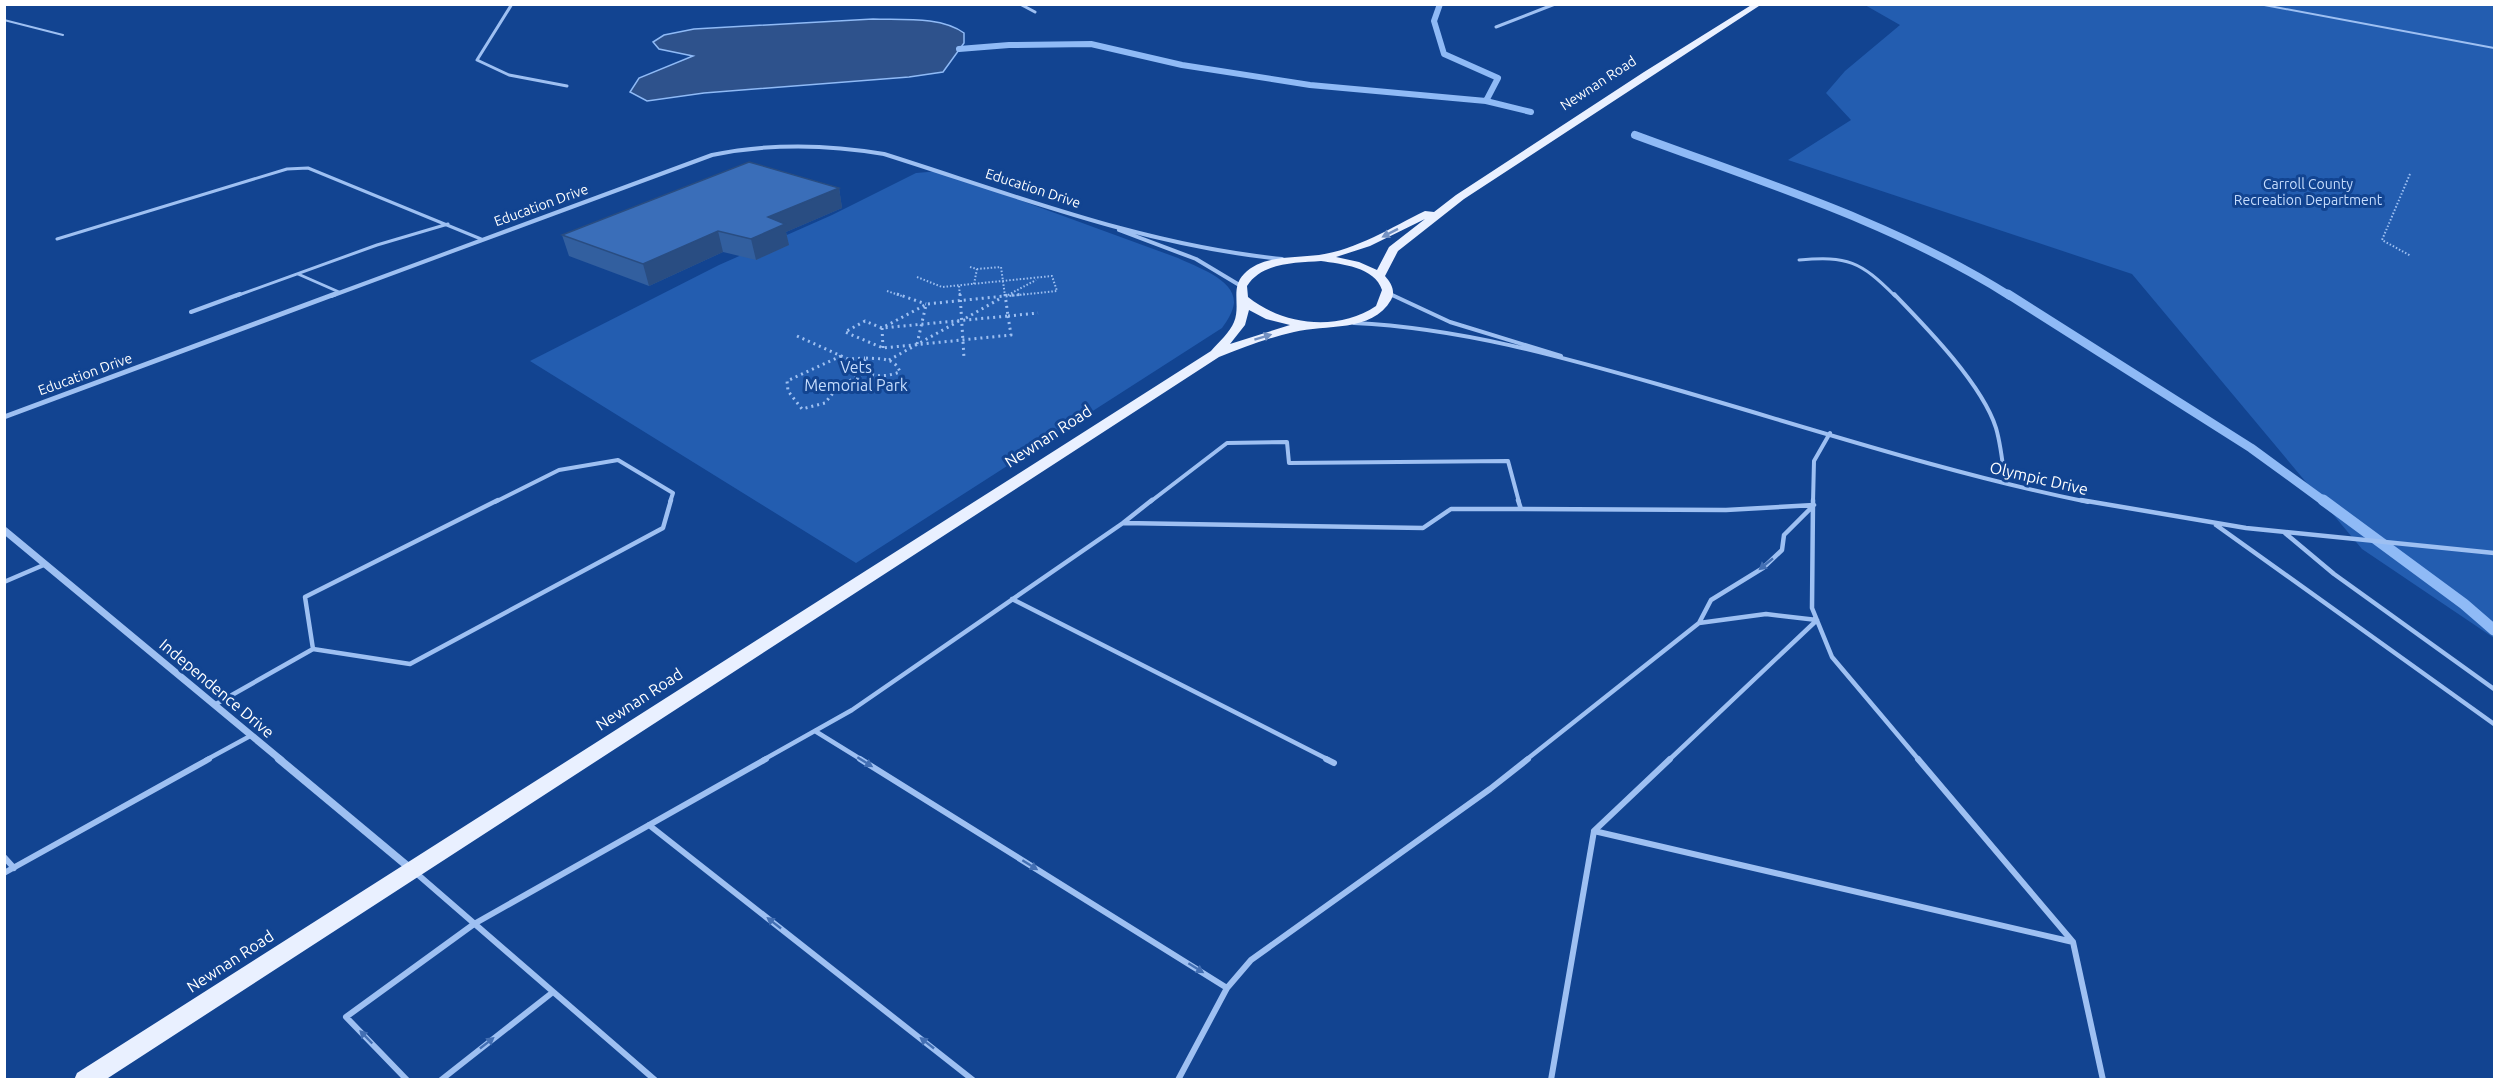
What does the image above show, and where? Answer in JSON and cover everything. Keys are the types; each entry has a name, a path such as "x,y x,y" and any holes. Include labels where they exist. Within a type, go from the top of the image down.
{"main road":[{"name":"Newnan Road","path":"1379,276 1394,249 1460,197 1758,4"},
{"name":"Newnan Road","path":"1215,354 1239,325 1244,312 1241,286 1247,277 1257,270 1288,260 1321,258 1366,244 1460,197"},
{"path":"1321,258 1354,264 1379,276 1386,285 1388,293"},
{"name":"Newnan Road","path":"85,1080 1215,354 1277,332 1342,322 1376,311 1385,303 1388,293"},
{"path":"1244,300 1254,309 1269,317 1313,325"}],"street":[{"path":"512,4 477,60 488,69 523,79 567,86"},
{"path":"1020,4 1035,12"},
{"path":"1496,27 1555,4"},
{"name":"Education Drive","path":"4,417 481,239 712,155 737,149 819,145 884,154 1099,222 1196,259 1241,286"},
{"name":"Education Drive","path":"1099,222 1229,254 1288,260"},
{"name":"Independence Drive","path":"4,530 216,704 411,869"}],"lane":[{"path":"2259,4 2494,48"},
{"path":"4,20 63,35"},
{"path":"57,239 287,169 308,168 481,239"},
{"path":"190,312 377,245 448,224"},
{"path":"1798,260 1826,258 1852,261 1872,274 1922,324 1964,375 1992,419 2000,445 2005,483"},
{"path":"297,274 339,292"},
{"path":"1388,293 1405,304 1434,315 1589,365"},
{"path":"1342,322 1412,326 1589,365"},
{"name":"Olympic Drive","path":"1589,365 2005,483 2133,512 2214,524 2494,554"},
{"path":"1830,433 1814,461 1812,608 1832,657 2073,942 2103,1080"},
{"path":"407,1080 346,1017 474,924 852,710 1123,523 1227,442 1287,442 1290,463 1508,461 1521,510"},
{"path":"216,704 313,649 410,664 663,528 673,493 618,460 559,470 305,597 313,649"},
{"path":"1123,523 1423,528 1451,509 1726,510 1814,505"},
{"path":"1178,1080 1227,988 1251,960 1491,789 1699,623 1711,600 1763,568 1782,550 1785,535 1814,505"},
{"path":"2214,524 2494,724"},
{"path":"2284,531 2334,574 2494,688"},
{"path":"4,582 46,564"},
{"path":"1012,599 1334,763"},
{"path":"1699,623 1766,614 1817,620"},
{"path":"1551,1080 1594,831 1817,620"},
{"path":"815,731 1227,988"},
{"path":"4,873 252,735"},
{"path":"649,825 973,1080"},
{"path":"1594,831 2073,942"},
{"path":"4,856 14,868"},
{"path":"411,869 655,1080"},
{"path":"441,1080 554,992"}],"path":[{"path":"2410,174 2382,240 2411,256"},
{"path":"970,267 977,269 1000,267 1003,282 1005,297 1008,316 1011,335 883,348 845,332 865,321 882,328 920,324 1008,316 1038,313"},
{"path":"974,284 977,269"},
{"path":"889,360 1047,274"},
{"path":"882,328 927,304 1057,291 1052,276 942,287 917,276"},
{"path":"959,286 964,358"},
{"path":"887,291 927,304"},
{"path":"916,345 927,304"},
{"path":"882,328 883,348"},
{"path":"797,336 848,359 866,358 889,360 898,366 900,372 876,376 864,373 860,368 866,358"},
{"path":"841,356 787,381 788,391 802,408 825,403 837,388 864,373"}],"green space":[{"name":"Carroll County Recreation Department","path":"1865,5 2494,5 2494,638 2362,549 2132,274 1788,160 1851,120 1826,93 1845,71 1900,25"},
{"name":"Vets Memorial Park","path":"940,171 1178,258 1204,270 1228,287 1233,295 1234,303 1230,316 1222,328 856,563 530,361 719,265 832,215 916,173"}],"shaded area":[{"path":"873,19 920,20 944,24 964,33 964,43 943,72 909,77 704,93 647,101 630,92 639,78 693,56 659,49 653,42 664,35 694,29"}],"building":[{"path":"749,162 839,188 768,217 785,224 751,239 718,231 643,264 562,235"}],"waterway":[{"path":"1440,4 1434,21 1444,54 1498,78 1486,101"},
{"path":"959,49 1009,45 1091,44 1182,65 1310,85 1486,101"},
{"path":"1486,101 1531,112"},
{"path":"1635,135 1779,187 1874,225 1966,270 2010,296"},
{"path":"2008,294 2251,448 2325,502"},
{"path":"2323,500 2464,604 2494,630"}]}
